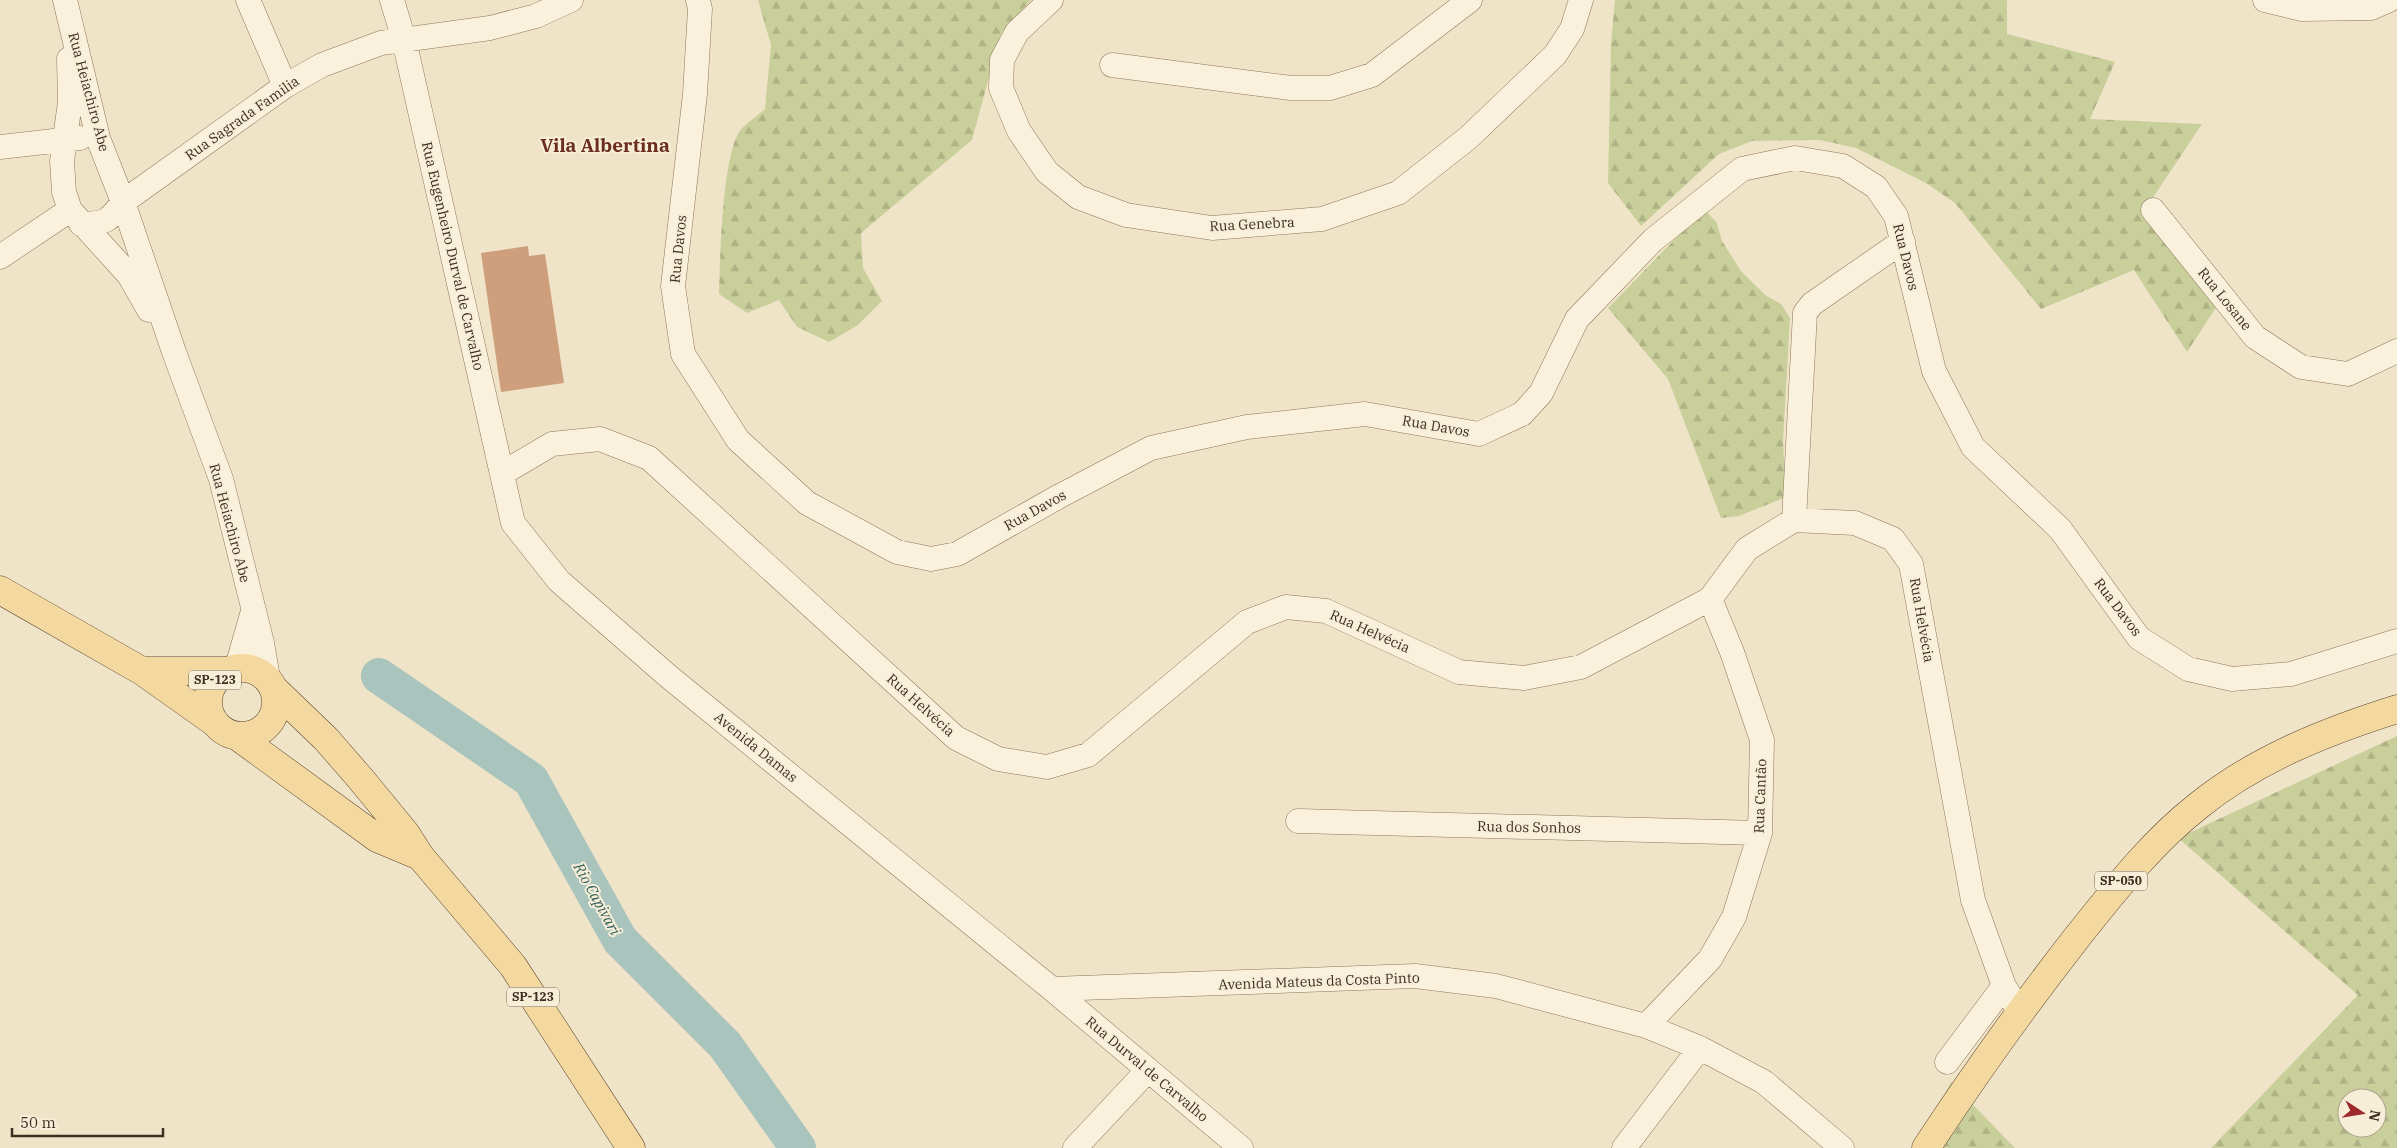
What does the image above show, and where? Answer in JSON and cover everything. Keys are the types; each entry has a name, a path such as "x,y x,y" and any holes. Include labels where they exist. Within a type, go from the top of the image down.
{"main road":[{"name":"SP-123","path":"0,590 142,672 214,722 224,732 237,736 377,838 420,856"},
{"name":"SP-123","path":"214,722 208,709 208,694 214,681 231,669"},
{"name":"SP-123","path":"142,672 254,669 271,684 326,739 360,778 406,834 420,856 513,966 631,1148"},
{"path":"237,736 249,736 260,731 269,723 276,707 271,684"},
{"name":"SP-050","path":"1926,1148 2019,1012 2133,866 2198,805 2262,763 2340,726 2397,709"}],"street":[{"path":"248,0 286,86"},
{"name":"Rua Eugenheiro Durval de Carvalho","path":"392,0 404,40 503,473"},
{"name":"Rua Sagrada Familia","path":"75,217 103,223 114,215 124,202 286,86 322,65 381,43 490,28 536,16 571,0"},
{"name":"Rua Davos","path":"698,0 700,9 695,94 673,286 683,354 738,440 807,503 897,552 931,559 957,554 1058,497 1151,448 1247,427 1365,414 1479,434 1522,414 1541,393 1577,319 1654,240 1742,169 1794,158 1843,166 1876,187 1896,216 1934,371 1973,447 2060,529 2139,638 2188,670 2232,680 2291,674 2397,642"},
{"name":"Rua Genebra","path":"1051,0 1017,32 1002,60 1001,88 1019,131 1047,172 1078,197 1126,214 1212,228 1322,219 1398,193 1468,138 1555,54 1572,29 1581,0"},
{"path":"1112,65 1292,88 1330,88 1372,75 1470,0"},
{"path":"2265,0 2302,9 2371,8 2389,0"},
{"name":"Rua Heiachiro Abe","path":"67,7 70,102 62,161 64,192 75,217 129,275 174,352"},
{"name":"Rua Heiachiro Abe","path":"67,7 102,148 124,202 174,352 221,479 271,684"},
{"path":"0,147 88,139 102,148"},
{"name":"Rua Losane","path":"2153,210 2255,337 2301,367 2348,374 2397,351"},
{"path":"0,257 75,217"},
{"path":"1794,520 1805,313 1812,304 1902,241"},
{"name":"Rua Helvécia","path":"503,473 552,444 600,439 649,458 956,738 998,759 1047,767 1088,755 1246,622 1286,607 1326,611 1459,672 1524,678 1581,667 1710,599 1747,549 1794,520 1855,522 1893,539 1911,564 1973,900 2004,986 2019,1012"},
{"name":"Avenida Damas","path":"503,473 513,523 559,580 668,676 1052,989"},
{"name":"Rua Cantão","path":"1646,1026 1710,959 1734,917 1760,833 1762,740 1732,652 1710,599"},
{"name":"Rua Heiachiro Abe","path":"231,669 253,611"},
{"name":"Rua dos Sonhos","path":"1298,821 1760,833"},
{"name":"Avenida Mateus da Costa Pinto","path":"1052,989 1415,976 1496,986 1646,1026 1700,1048 1764,1082 1842,1148"},
{"path":"1947,1062 2004,986"},
{"name":"Rua Durval de Carvalho","path":"1052,989 1241,1148"},
{"path":"1624,1148 1700,1048"},
{"path":"1075,1148 1148,1070"}],"green space":[{"path":"758,0 1031,0 1001,33 972,140 861,233 863,268 882,301 858,325 829,342 797,327 779,300 747,313 719,294 725,186 733,146 741,129 765,109 771,45"},
{"path":"1615,0 2007,0 2007,34 2115,62 2090,119 2202,124 2142,214 2219,303 2187,352 2134,270 2041,309 1955,203 1926,183 1856,148 1820,140 1752,141 1719,154 1641,226 1608,183 1611,43"},
{"path":"1704,209 1717,223 1722,241 1741,271 1765,295 1781,304 1790,318 1783,441 1786,497 1739,516 1721,518 1668,379 1608,308"},
{"path":"2397,736 2397,1148 2211,1148 2358,995 2178,838"},
{"path":"1951,1082 2015,1148 1917,1148"}],"building":[{"path":"528,246 529,256 545,254 564,383 501,392 481,253"}],"waterway":[{"name":"Rio Capivari","path":"379,676 531,780 620,940 725,1045 798,1148"}],"district":[{"name":"Vila Albertina","path":"605,145"}]}
